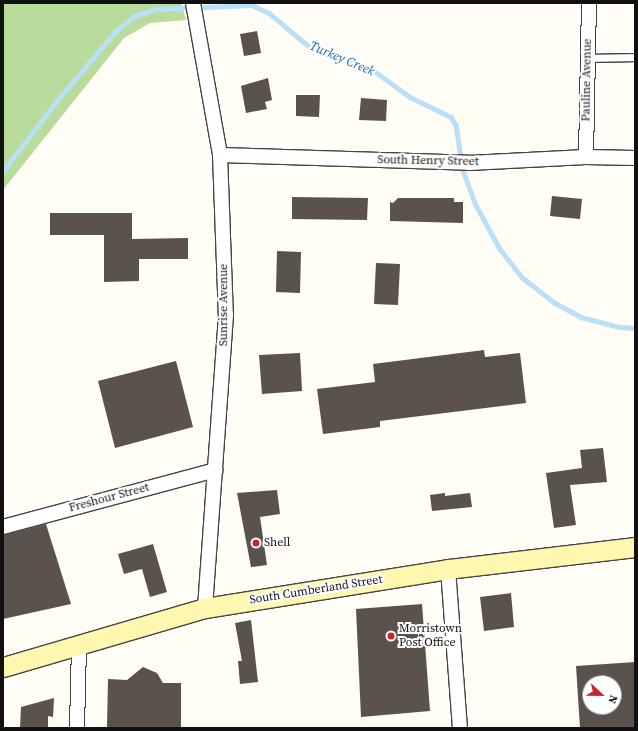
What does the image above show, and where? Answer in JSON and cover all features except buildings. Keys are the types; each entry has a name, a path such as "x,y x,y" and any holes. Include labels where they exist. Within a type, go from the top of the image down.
{"main road":[{"name":"South Cumberland Street","path":"3,667 205,608 448,569 635,546"}],"street":[{"name":"Sunrise Avenue","path":"193,3 220,155 226,315 205,608"},
{"name":"Pauline Avenue","path":"586,157 589,3"},
{"name":"South Henry Street","path":"220,155 469,163 586,157 635,158"},
{"name":"Freshour Street","path":"3,528 215,470"},
{"path":"448,569 460,728"},
{"path":"77,728 79,644"}],"lane":[{"path":"588,58 635,57"}],"green space":[{"path":"3,3 181,3 186,20 150,23 124,38 3,190"}],"waterway":[{"name":"Turkey Creek","path":"3,171 56,102 115,32 134,16 157,9 252,5 269,13 311,48 373,70 410,97 451,117 456,125 463,170 476,205 500,249 523,278 555,303 581,317 620,327 635,328"}],"place":[{"name":"Shell","path":"256,543"},
{"name":"Morristown Post Office","path":"391,636"}]}
